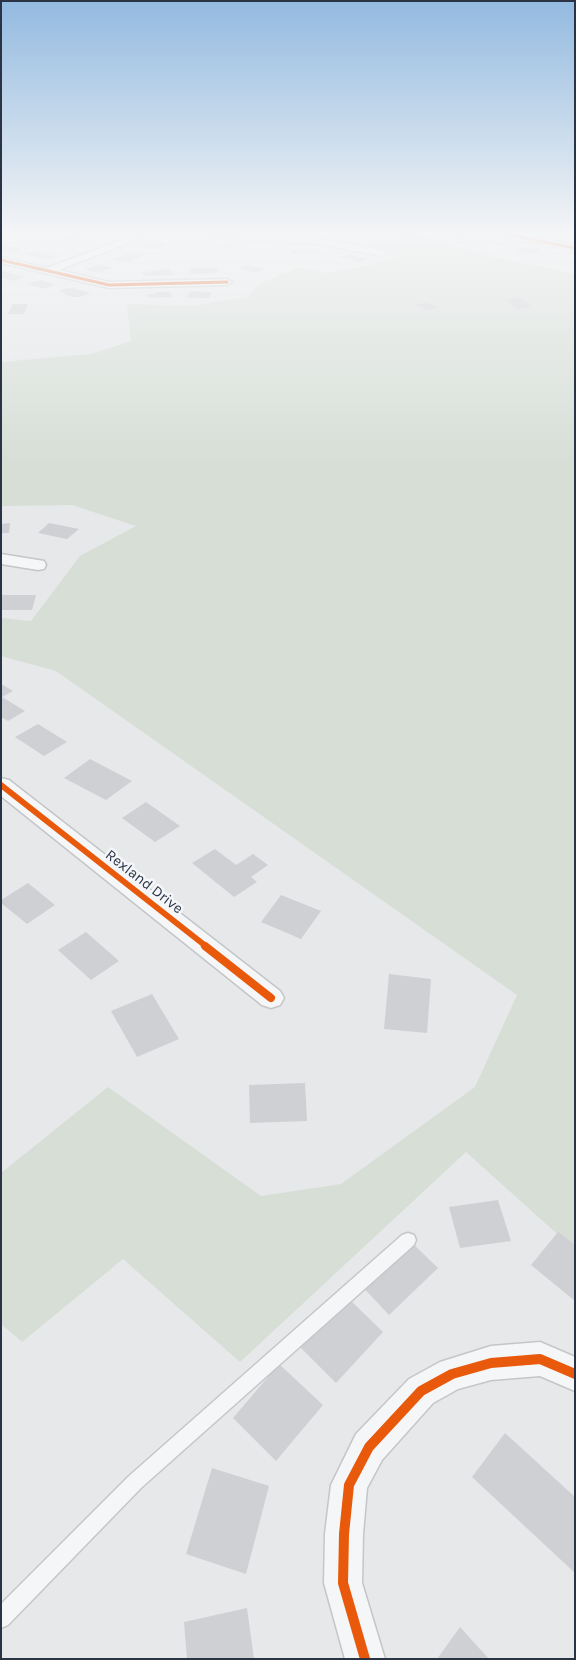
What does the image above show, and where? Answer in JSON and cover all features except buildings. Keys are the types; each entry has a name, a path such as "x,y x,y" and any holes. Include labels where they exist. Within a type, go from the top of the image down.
{"street":[{"path":"1,560 38,565"},
{"name":"Rexland Drive","path":"1,785 271,998"},
{"path":"365,1659 343,1583 344,1534 349,1485 369,1447 421,1391 452,1374 491,1363 540,1359 575,1374"}],"lane":[{"path":"1,1618 135,1482 408,1240"}],"shaded area":[{"path":"128,311 575,311 575,1250 466,1152 240,1362 123,1259 22,1342 1,1324 1,1173 108,1087 261,1196 341,1184 475,1087 517,995 56,671 1,656 1,618 31,621 80,556 136,526 72,505 1,506 1,362 91,354 131,341"}],"cycle path":[{"path":"1,785 271,998"},
{"path":"365,1659 343,1583 344,1534 349,1485 369,1447 421,1391 452,1374 491,1363 540,1359 575,1374"}]}
